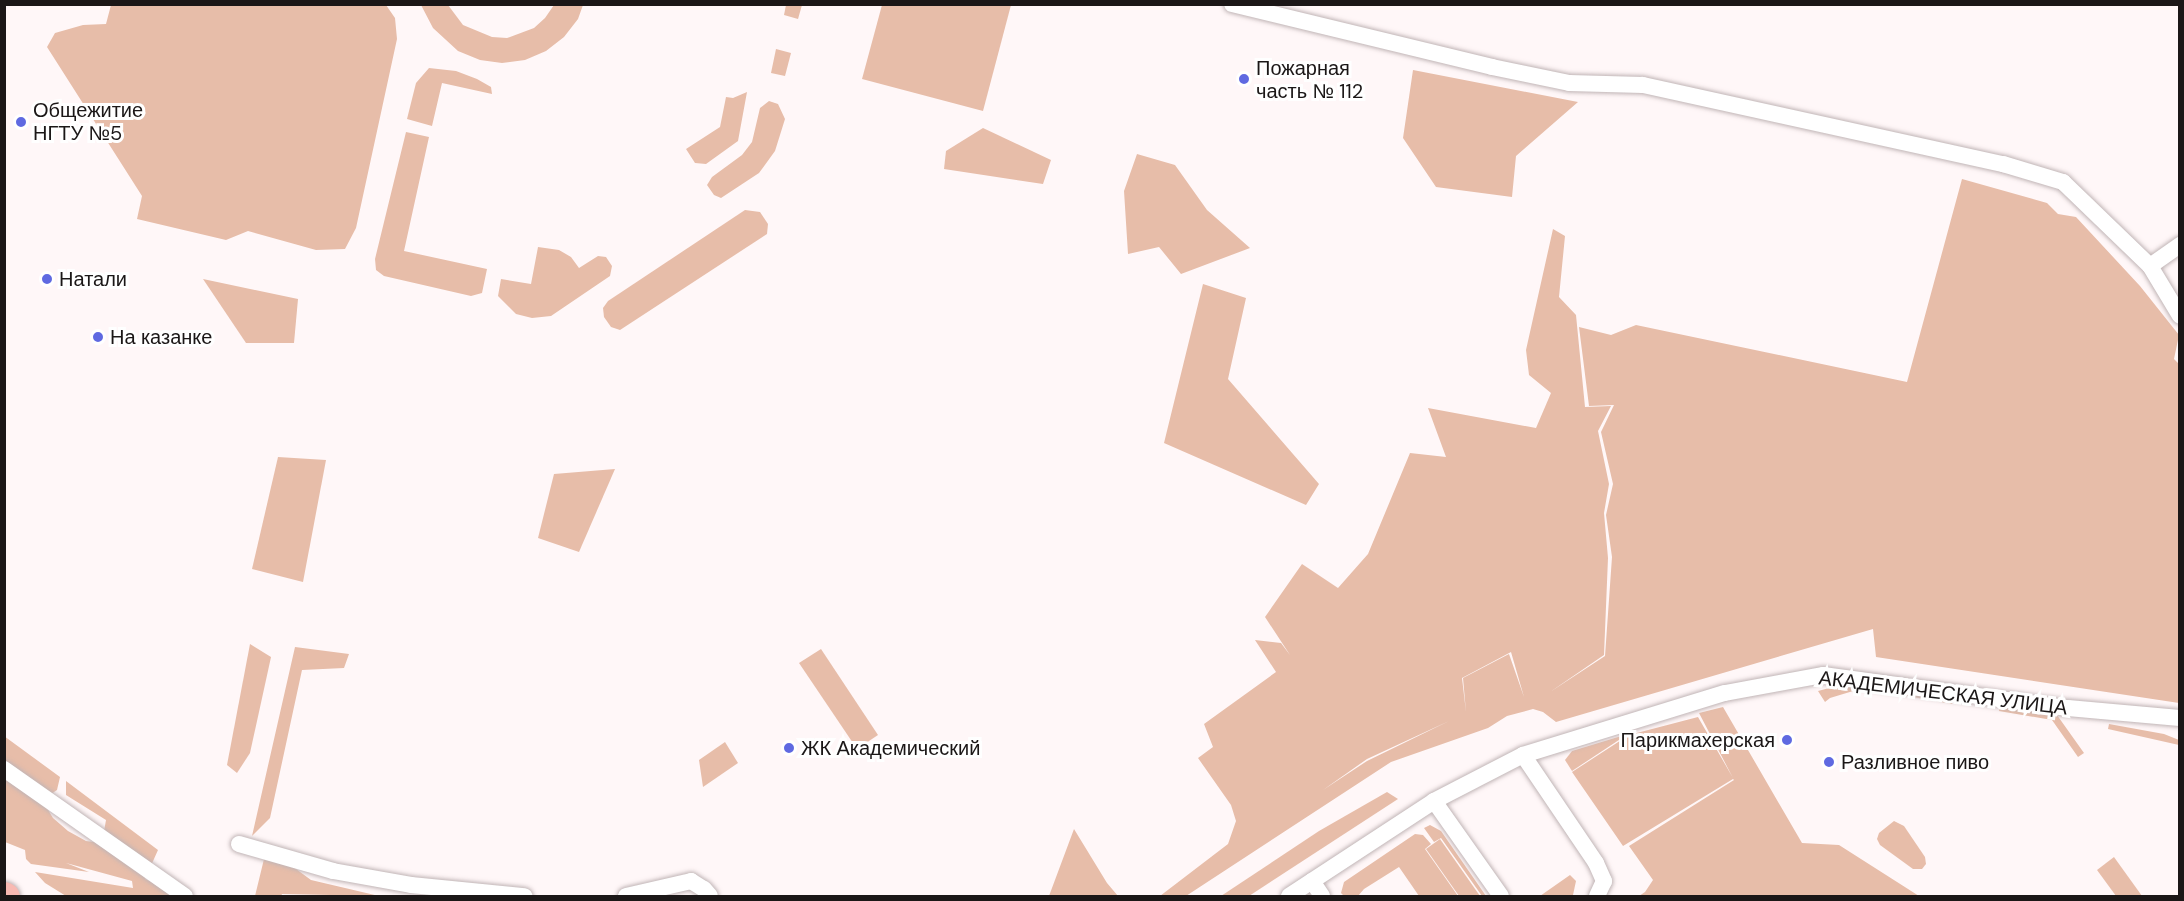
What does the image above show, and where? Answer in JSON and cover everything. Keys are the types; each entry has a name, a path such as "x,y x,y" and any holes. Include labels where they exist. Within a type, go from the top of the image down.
{"street":[{"path":"1232,4 1492,67 1569,83 1642,85 2003,164 2063,182 2150,266 2180,316"},
{"path":"2150,266 2180,245"},
{"name":"АКАДЕМИЧЕСКАЯ УЛИЦА","path":"1288,897 1434,801 1523,755 1725,693 1823,675 2068,708 2180,718"},
{"path":"1523,755 1596,863 1604,882 1597,897"},
{"path":"4,770 185,897"},
{"path":"1434,801 1501,897"},
{"path":"239,844 356,875 411,885 524,897"},
{"path":"626,897 691,881 704,889 710,897"},
{"path":"1312,881 1322,897"}],"shaded area":[{"path":"111,5 386,5 395,18 397,39 356,228 345,249 316,250 248,231 226,240 137,219 142,196 47,47 55,33 83,25 106,24"},
{"path":"421,5 448,5 463,25 492,37 507,38 534,28 554,5 583,5 578,19 564,37 546,51 525,60 502,63 480,60 458,51 433,28"},
{"path":"786,5 802,5 798,19 784,15"},
{"path":"882,5 1011,5 983,111 862,79"},
{"path":"776,49 791,53 785,76 771,73"},
{"path":"429,68 456,71 477,79 491,87 492,94 442,83 432,126 407,119 416,83"},
{"path":"1413,70 1578,102 1516,156 1512,197 1436,187 1403,138"},
{"path":"747,92 738,141 706,164 695,163 686,149 720,127 726,97 733,98"},
{"path":"769,101 778,104 785,119 775,151 759,173 721,198 714,195 707,185 712,177 742,155 752,142 760,108"},
{"path":"983,128 1051,160 1043,184 944,169 946,151"},
{"path":"406,132 429,137 404,251 487,269 482,293 471,296 384,276 376,270 375,259"},
{"path":"1137,154 1175,165 1207,210 1250,248 1181,274 1159,247 1128,254 1124,191"},
{"path":"1962,179 2047,203 2058,214 2076,217 2140,286 2179,335 2174,359 2180,365 2179,703 1876,657 1873,629 1556,722 1543,712 1533,709 1507,716 1488,728 1391,762 1186,896 1160,896 1228,844 1236,821 1231,805 1198,758 1213,747 1204,724 1276,672 1255,640 1281,643 1290,655 1265,617 1302,564 1338,588 1368,554 1410,453 1446,457 1428,408 1536,428 1551,393 1529,375 1526,350 1553,229 1565,236 1559,297 1576,315 1585,407 1611,406 1598,431 1609,484 1604,513 1608,558 1604,655 1550,692 1605,656 1612,557 1606,515 1613,484 1601,432 1614,405 1589,406 1579,327 1611,335 1636,325 1907,382","holes":["1511,652 1524,697 1509,654 1463,678 1466,712 1462,678","1449,721 1367,761 1323,790 1367,759"]},
{"path":"745,210 760,212 768,224 767,234 620,330 611,327 604,317 603,308 608,301"},
{"path":"538,247 559,250 571,257 579,268 598,256 606,257 612,266 610,276 551,316 532,318 516,314 498,296 501,279 531,284"},
{"path":"203,279 298,299 294,343 246,343"},
{"path":"1203,284 1246,298 1228,379 1319,484 1306,505 1164,443"},
{"path":"278,457 326,460 303,582 252,569"},
{"path":"615,469 579,552 538,538 554,474"},
{"path":"250,644 271,657 250,753 237,773 227,765"},
{"path":"295,647 349,654 344,668 302,670 270,818 252,836"},
{"path":"821,649 878,735 857,749 799,663"},
{"path":"1852,682 1953,698 1952,704 1863,688 1830,698 1825,702 1818,691"},
{"path":"2000,705 2057,715 2084,753 2078,757 2052,720 1999,711"},
{"path":"1723,707 1802,843 1839,845 1919,896 1639,896 1645,892 1653,880 1629,846 1734,780 1623,846 1572,772 1629,735 1698,717 1733,778 1699,713"},
{"path":"2109,724 2164,734 2179,740 2179,745 2108,729"},
{"path":"1628,734 1572,771 1565,760 1572,751"},
{"path":"4,736 60,777 57,790 42,800 53,818 68,831 86,841 102,843 106,820 66,795 66,781 158,850 145,879 187,896 66,896 45,883 35,872 133,888 132,881 66,863 89,872 31,864 26,859 25,850 5,842"},
{"path":"725,742 738,763 703,787 699,760"},
{"path":"1387,792 1398,799 1249,896 1221,896 1319,831"},
{"path":"1894,821 1904,826 1925,857 1926,864 1922,869 1913,869 1880,845 1877,839 1879,833"},
{"path":"1430,825 1441,831 1486,896 1482,896 1441,838 1434,842 1424,828"},
{"path":"1074,829 1107,883 1118,896 1049,896"},
{"path":"1415,834 1423,835 1431,844 1425,849 1458,896 1419,896 1399,867 1364,889 1358,896 1344,896 1341,893 1344,882"},
{"path":"1440,839 1480,896 1459,896 1426,849"},
{"path":"2114,857 2142,896 2116,896 2097,870"},
{"path":"264,859 292,866 311,880 379,896 282,894 281,896 255,896"},
{"path":"1570,875 1576,881 1573,895 1540,896"}],"place":[{"name":"Пожарная часть № 112","path":"1244,79"},
{"name":"Общежитие НГТУ №5","path":"21,122"},
{"name":"Натали","path":"47,279"},
{"name":"На казанке","path":"98,337"},
{"name":"Парикмахерская","path":"1787,740"},
{"name":"ЖК Академический","path":"789,748"},
{"name":"Разливное пиво","path":"1829,762"}]}
